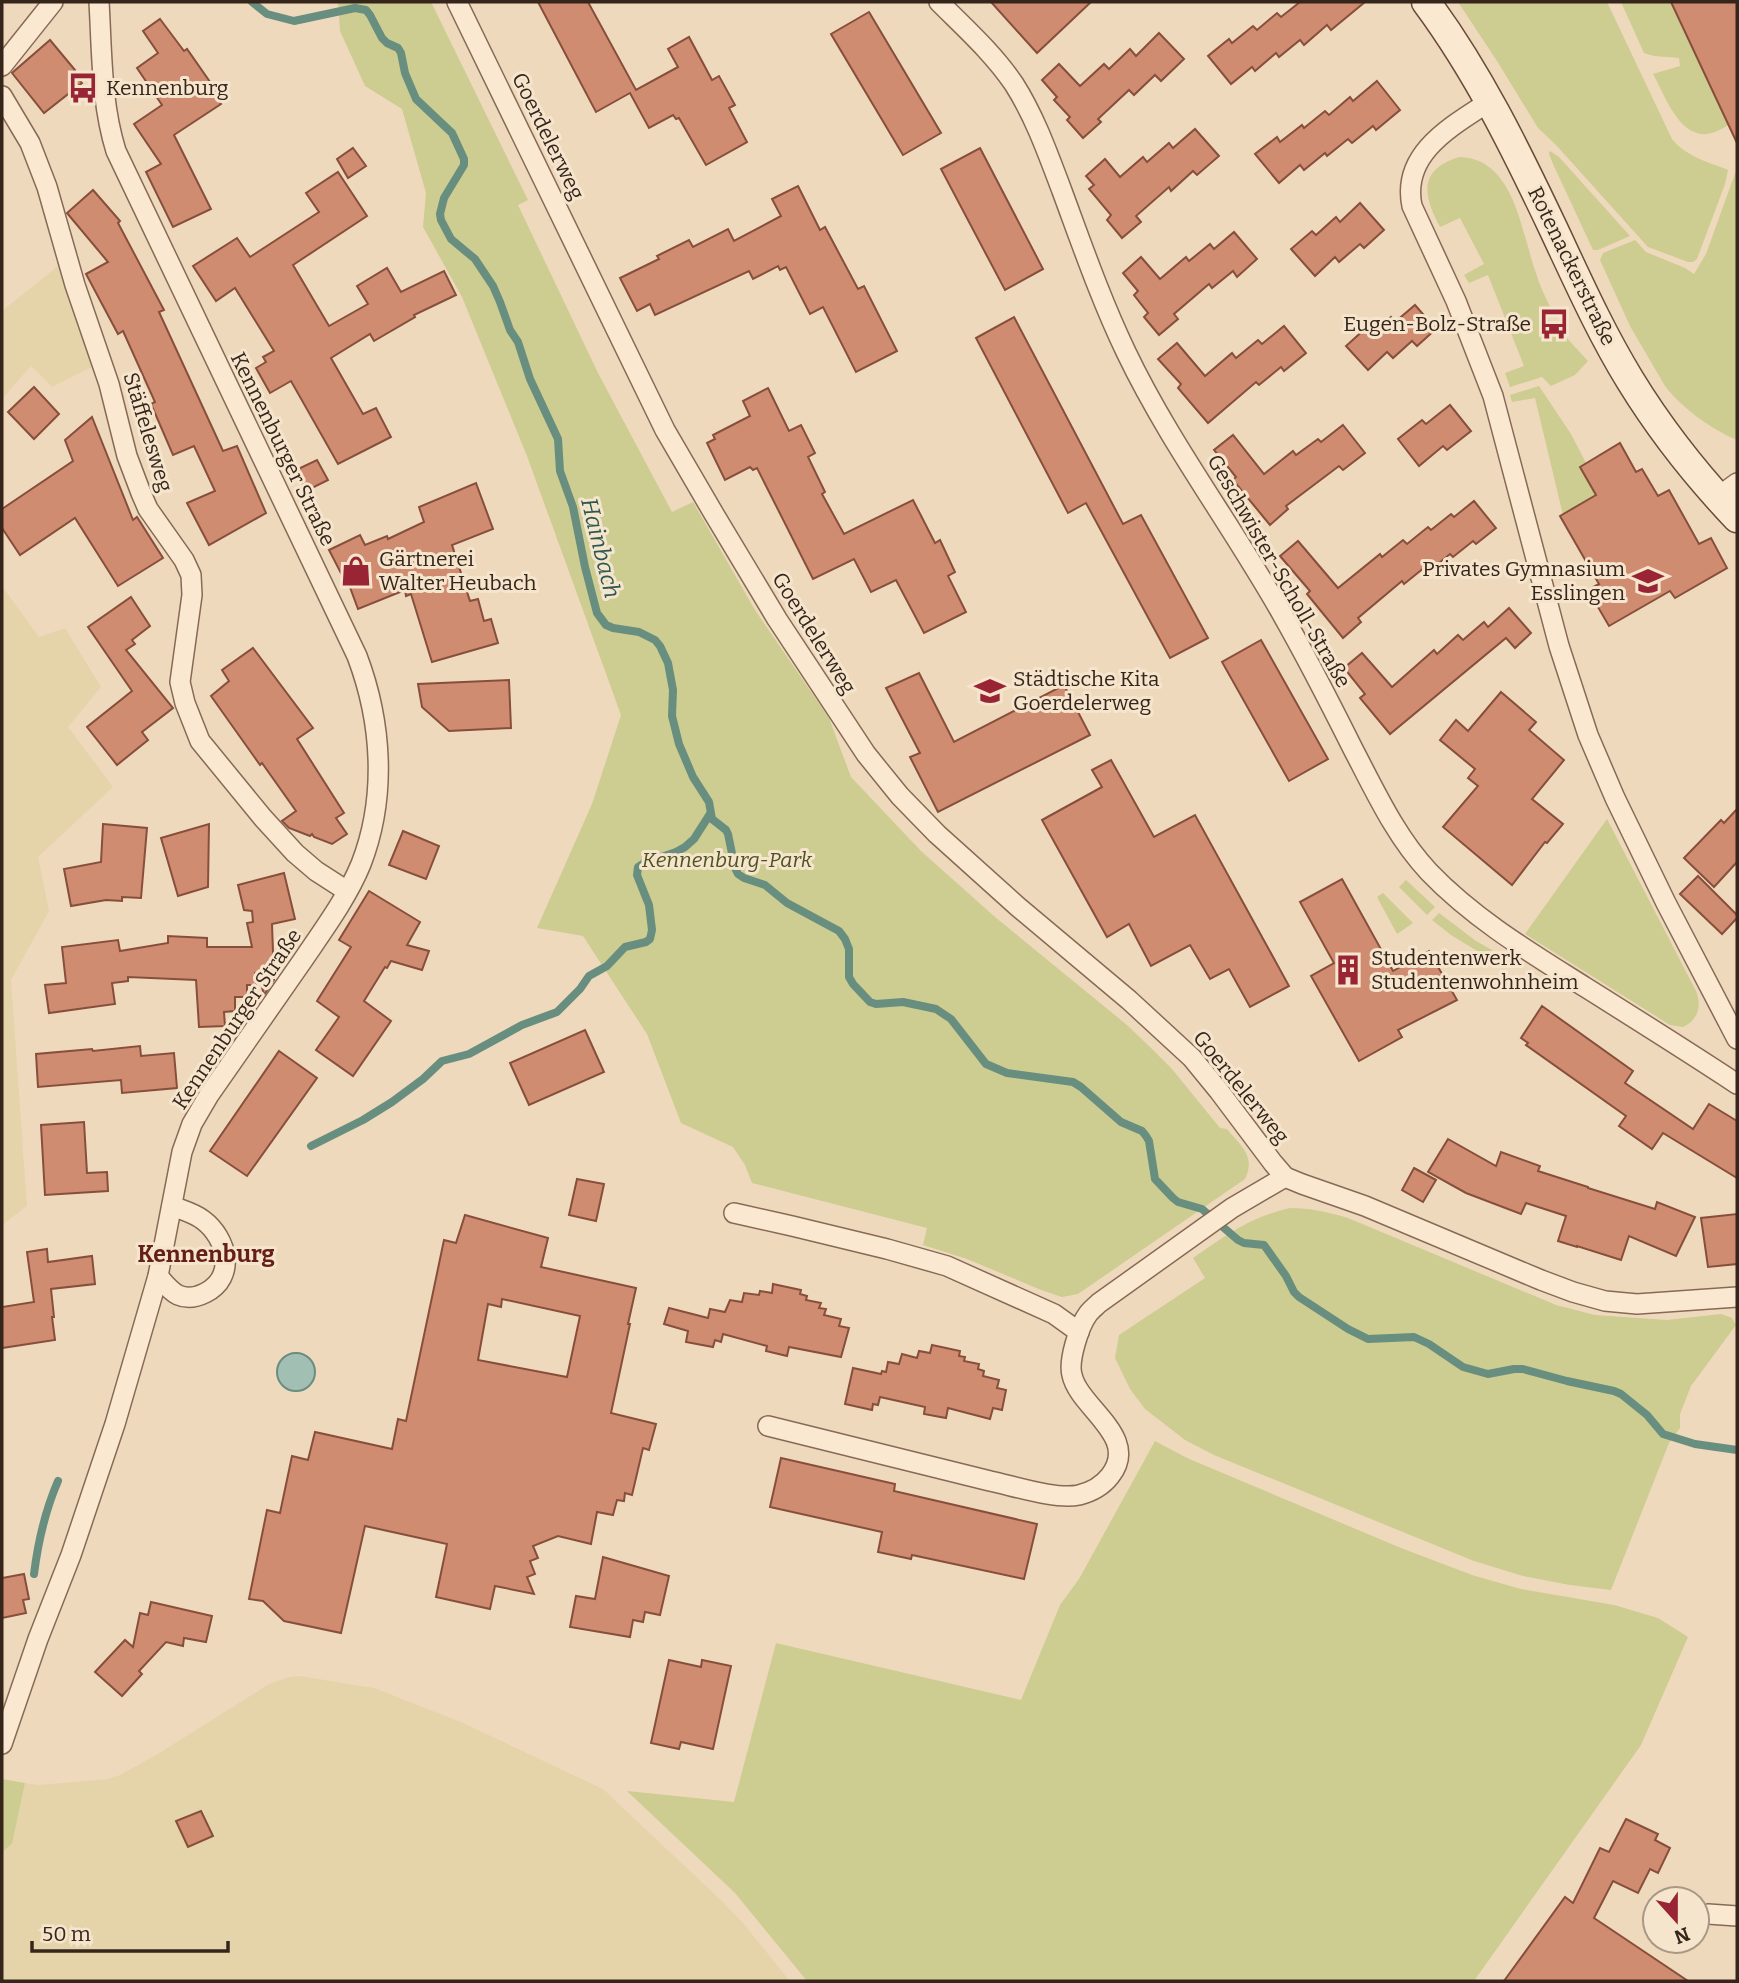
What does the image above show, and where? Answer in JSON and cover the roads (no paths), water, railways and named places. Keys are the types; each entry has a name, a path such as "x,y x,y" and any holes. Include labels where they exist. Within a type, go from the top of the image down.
{"main road":[{"name":"Rotenackerstraße","path":"1426,2 1456,44 1490,100 1594,313 1630,380 1663,431 1728,490 1737,518"}],"street":[{"path":"2,66 53,2"},
{"name":"Kennenburger Straße","path":"2,1745 95,1484 158,1276 189,1131 200,1109 328,923 347,891 365,851 377,796 378,743 371,695 357,656 116,151 106,106 99,2"},
{"name":"Goerdelerweg","path":"457,2 665,430 776,619 866,754 900,796 937,834 1192,1058 1285,1177 1365,1206 1552,1284 1605,1301 1637,1304 1737,1297"},
{"name":"Geschwister-Scholl-Straße","path":"939,2 977,38 1013,82 1028,108 1105,306 1132,365 1281,611 1371,784 1413,853 1451,894 1513,941 1737,1084"},
{"name":"Stäffelesweg","path":"2,96 30,143 47,187 75,285 109,384 127,456 141,493 148,509 184,560 191,575 192,595 180,682 200,741 263,818 296,853 316,871 347,891"},
{"path":"1490,100 1440,135 1420,159 1410,180 1412,206 1456,301 1493,396 1559,646 1588,735 1666,903 1737,1039"},
{"name":"Goerdelerweg","path":"768,1426 1025,1489 1059,1495 1089,1492 1106,1481 1116,1467 1118,1447 1111,1431 1079,1389 1072,1375 1072,1359 1086,1316 1099,1303 1232,1208 1285,1177"},
{"path":"158,1276 177,1294 191,1297 214,1287 224,1275 226,1265 223,1248 207,1224 200,1217 172,1206"},
{"path":"734,1213 874,1245 947,1266 1054,1314 1079,1332"},
{"path":"1711,1914 1737,1916"}],"waterway":[{"name":"Hainbach","path":"252,2 267,14 294,21 355,8 366,10 382,38 401,53 405,73 416,99 452,133 464,159 464,165 444,198 441,220 451,239 475,259 493,286 510,330 518,342 530,379 558,439 560,471 573,507 597,613 606,625 639,632 655,640 668,663 673,690 672,716 679,744 693,777 709,802 712,819 728,834 738,874 765,885 787,903 839,931 849,949 849,977 870,1002 903,1002 936,1009 951,1019 986,1064 1007,1073 1073,1082 1121,1122 1142,1131 1149,1141 1155,1179 1173,1198 1202,1209 1238,1240 1264,1245 1294,1292 1348,1329 1368,1339 1414,1337 1463,1367 1488,1374 1523,1369 1614,1391 1647,1415 1663,1434 1695,1444 1737,1450"},
{"path":"311,1146 392,1102 442,1061 469,1054 522,1025 557,1012 589,976 607,966 625,947 650,939 652,930 649,905 637,875 638,867 685,847 694,839 710,814"},
{"path":"34,1574 43,1527 58,1481"}],"place":[{"name":"Kennenburg","path":"83,88"},
{"name":"Eugen-Bolz-Straße","path":"1554,324"},
{"name":"Gärtnerei Walter Heubach","path":"356,571"},
{"name":"Privates Gymnasium Esslingen","path":"1648,581"},
{"name":"Städtische Kita Goerdelerweg","path":"990,691"},
{"name":"Studentenwerk Studentenwohnheim","path":"1348,970"}],"district":[{"name":"Kennenburg","path":"206,1254"}],"park label":[{"name":"Kennenburg-Park","path":"727,860"}]}
